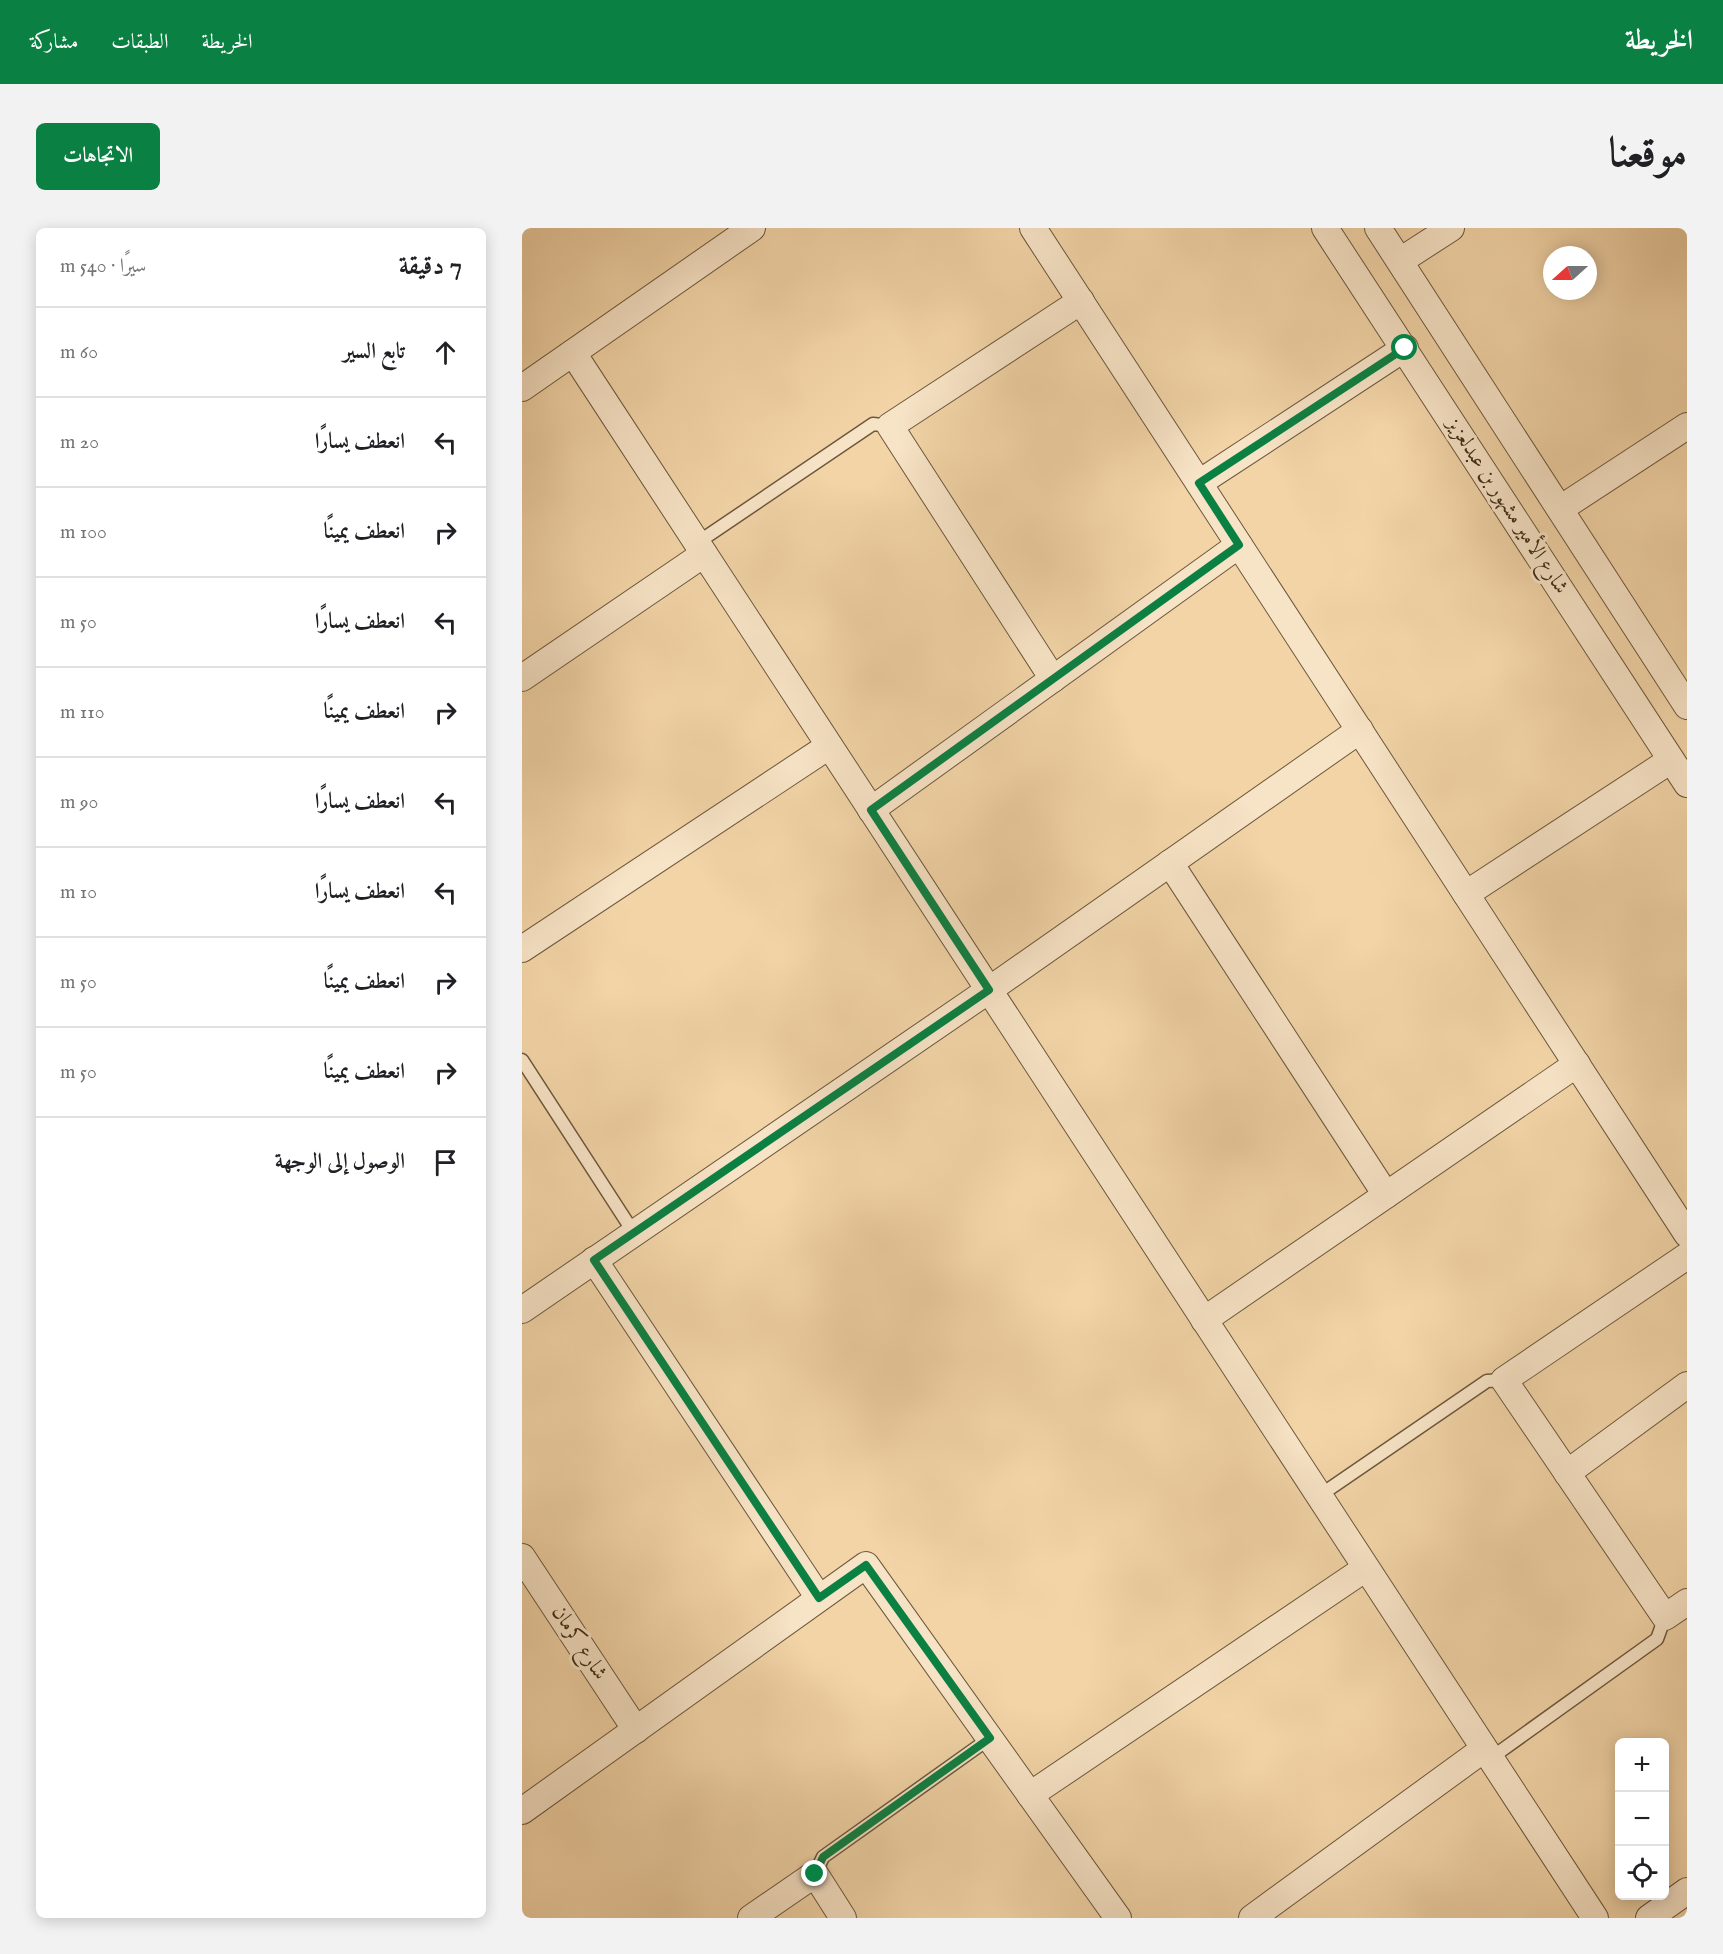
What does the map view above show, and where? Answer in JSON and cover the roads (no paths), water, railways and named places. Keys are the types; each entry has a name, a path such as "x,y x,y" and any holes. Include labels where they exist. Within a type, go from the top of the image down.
{"street":[{"path":"522,388 750,228"},
{"path":"1034,228 1687,1234"},
{"name":"شارع الأمير مشهور بن عبدلعزيز","path":"1325,228 1687,784"},
{"name":"شارع الأمير مشهور بن عبدلعزيز","path":"1378,228 1687,706"},
{"path":"1400,261 1451,228"},
{"path":"1053,679 891,426 1081,301"},
{"path":"1199,483 1405,348"},
{"path":"573,353 1595,1918"},
{"path":"1560,509 1687,426"},
{"path":"871,810 1239,545"},
{"path":"522,678 700,548"},
{"path":"522,1310 989,990 1360,730"},
{"path":"522,949 829,746"},
{"path":"1466,894 1671,760"},
{"path":"1170,863 1386,1195"},
{"path":"1204,1320 1576,1064"},
{"path":"1687,1256 1504,1380 1665,1617 1687,1602"},
{"path":"594,1260 819,1598"},
{"path":"1567,1473 1687,1385"},
{"name":"شارع كرمان","path":"522,1557 636,1730"},
{"path":"522,1811 866,1565 1118,1918"},
{"path":"1030,1795 1366,1568"},
{"path":"1251,1918 1487,1754"},
{"path":"751,1918 815,1874 843,1918"},
{"path":"1648,1918 1687,1891"}],"lane":[{"path":"700,548 873,424 891,426"},
{"path":"522,1060 634,1233"},
{"path":"1319,1496 1487,1381 1504,1380"},
{"path":"1487,1754 1657,1639 1665,1617"},
{"path":"815,1874 823,1857 990,1738"}]}
